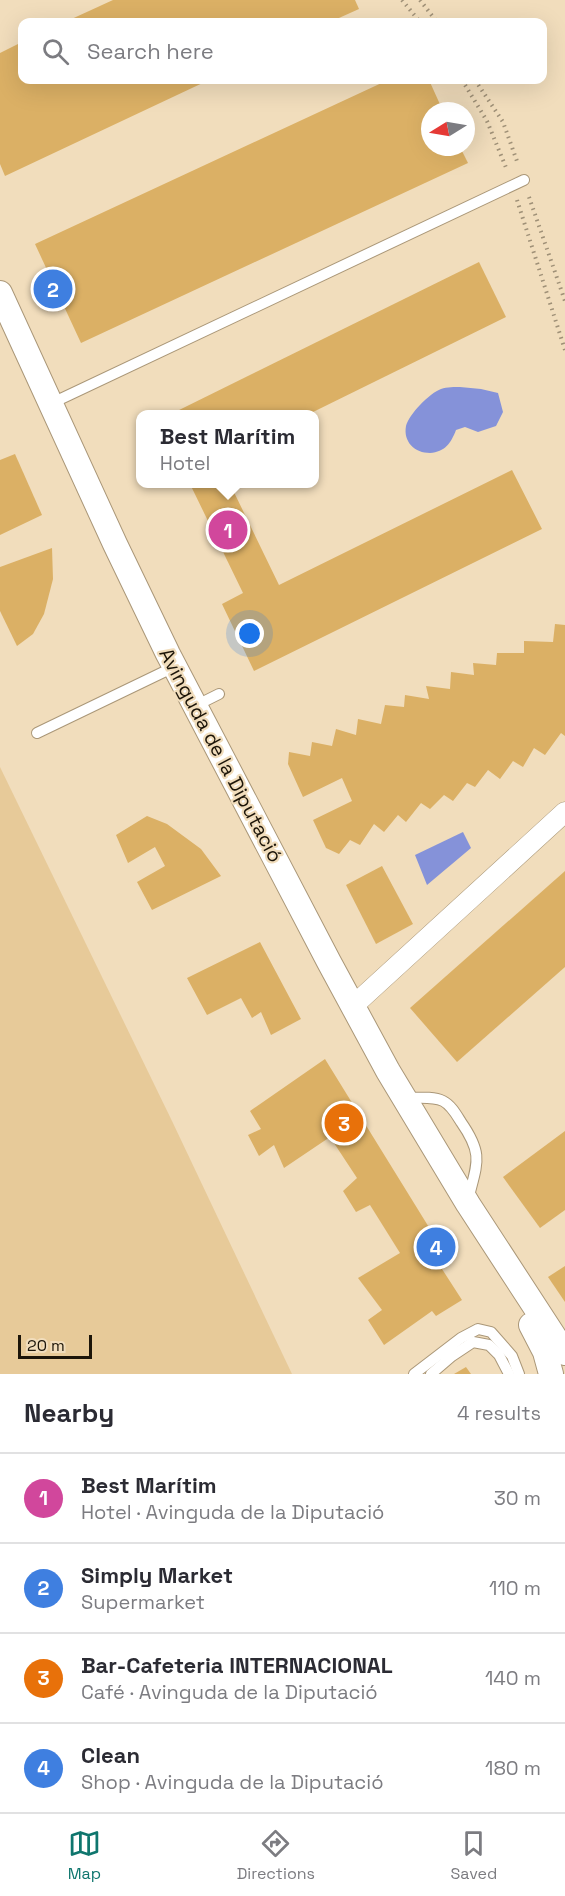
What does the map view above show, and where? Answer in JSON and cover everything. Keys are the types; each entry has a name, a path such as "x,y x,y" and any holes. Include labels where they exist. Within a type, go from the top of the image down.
{"street":[{"name":"Avinguda de la Diputació","path":"0,293 174,668 353,1006 404,1098 468,1204 565,1353"},
{"path":"353,1006 565,812"},
{"name":"Avinguda de la Diputació","path":"468,1204 545,1352 551,1374"}],"lane":[{"path":"50,404 524,180"},
{"path":"37,733 174,668"},
{"path":"195,706 219,694"},
{"path":"404,1098 442,1100 449,1105 470,1135 477,1156 468,1204"},
{"path":"414,1374 461,1338 477,1329 491,1332 512,1356 519,1374"},
{"path":"431,1374 473,1342 489,1345 499,1355 509,1374"}],"path":[{"path":"402,0 417,18"},
{"path":"420,0 434,18"},
{"path":"464,84 487,122 513,185 565,350"}],"shaded area":[{"path":"0,767 172,1121 292,1374 0,1374"}],"water":[{"path":"460,387 498,393 503,412 496,426 478,432 465,427 456,430 447,446 440,451 430,453 411,446 406,437 406,426 411,416 436,391"},
{"path":"463,832 471,848 427,885 415,855"}],"building":[{"path":"113,0 355,0 359,9 339,18 74,18"},
{"path":"18,44 18,84 200,84 5,176 0,164 0,53"},
{"path":"379,84 431,84 439,102 421,102 421,156 464,156 468,163 81,343 35,244"},
{"path":"479,262 506,317 317,410 179,410"},
{"path":"15,454 42,515 0,535 0,460"},
{"path":"512,470 542,529 254,671 222,604 243,593 192,488 232,488 279,585"},
{"path":"52,548 53,579 44,614 33,634 17,646 0,611 0,567"},
{"path":"555,624 565,625 565,736 561,733 545,755 534,748 523,767 513,761 500,779 488,770 475,787 467,783 453,801 444,795 430,809 421,803 406,822 398,815 384,832 374,824 360,845 350,840 339,854 326,848 313,820 352,801 342,778 303,797 288,764 289,752 310,756 312,742 332,746 336,729 356,735 358,719 381,724 385,705 404,707 405,695 429,699 426,686 450,689 451,672 474,675 473,663 496,665 497,653 524,653 524,641 553,642"},
{"path":"147,816 167,824 201,849 221,876 152,910 137,882 165,866 155,847 128,863 116,835"},
{"path":"382,866 413,924 376,944 346,885"},
{"path":"565,871 565,967 457,1062 410,1008"},
{"path":"260,942 301,1019 271,1035 261,1012 252,1018 241,998 207,1015 187,978"},
{"path":"325,1059 451,1263 442,1269 462,1300 436,1316 432,1311 384,1345 368,1320 382,1310 358,1278 400,1253 370,1205 356,1212 343,1191 357,1178 330,1137 284,1168 274,1145 259,1156 248,1135 261,1129 250,1111"},
{"path":"565,1131 565,1210 540,1228 503,1177"},
{"path":"565,1266 565,1302 548,1277"},
{"path":"466,1367 471,1374 454,1374"}],"place":[{"name":"Simply Market","path":"53,289"},
{"name":"Best Marítim","path":"228,530"},
{"name":"Bar-Cafeteria INTERNACIONAL","path":"344,1123"},
{"name":"Clean","path":"436,1247"}]}
